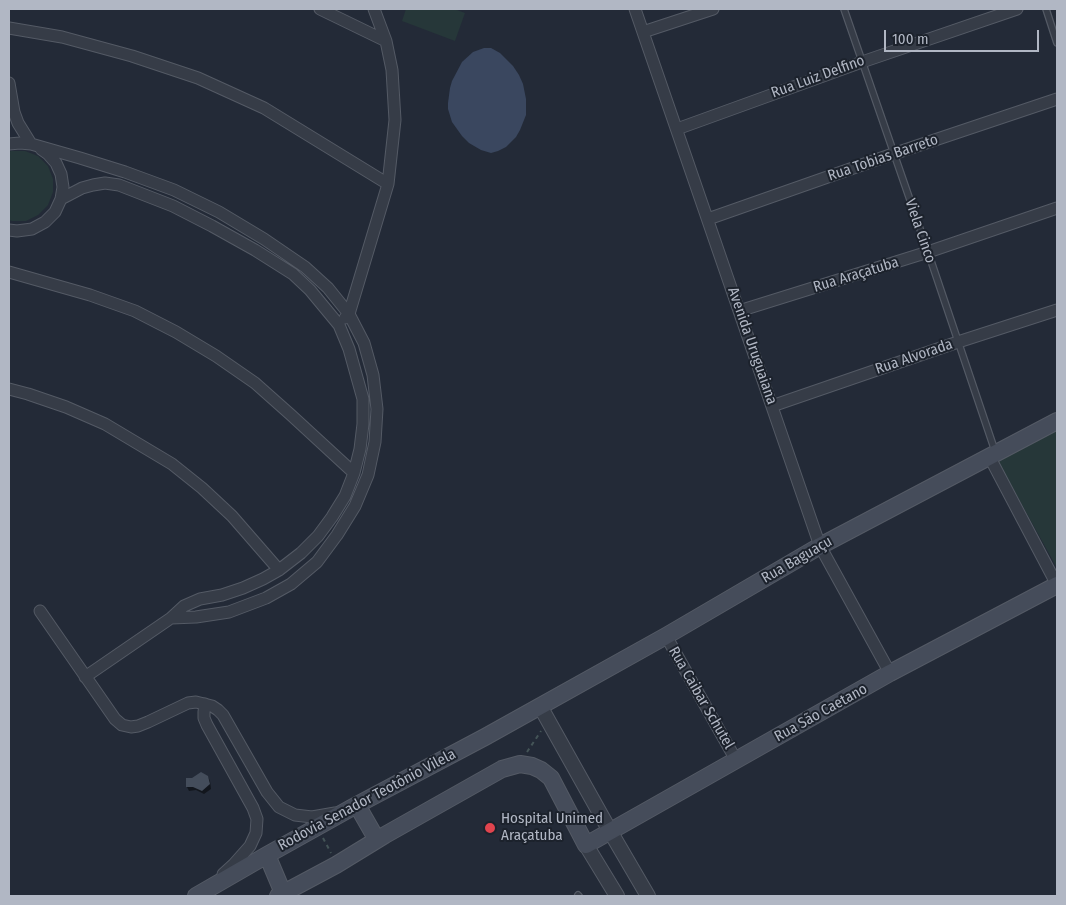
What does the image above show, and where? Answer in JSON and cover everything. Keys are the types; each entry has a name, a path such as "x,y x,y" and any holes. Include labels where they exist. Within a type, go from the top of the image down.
{"main road":[{"name":"Rua Baguaçu","path":"540,706 666,636 820,546 1057,421"},
{"name":"Rua São Caetano","path":"586,845 890,673 1057,585"},
{"name":"Rodovia Senador Teotônio Vilela","path":"200,894 351,808 540,706"},
{"path":"267,855 280,895 336,865 445,800 502,769 520,764 541,770 551,778 586,845"},
{"path":"351,808 377,840"}],"street":[{"path":"320,9 386,42"},
{"path":"339,326 349,314 388,184 395,120 392,70 386,42 374,9"},
{"name":"Avenida Uruguaiana","path":"635,9 820,546 890,673"},
{"path":"643,32 713,9"},
{"name":"Rua Luiz Delfino","path":"677,129 862,62 1017,9"},
{"path":"9,28 62,37 124,54 198,78 264,108 388,184"},
{"path":"9,83 18,123 34,146 48,154 56,163 61,174 63,186 61,199 55,212 45,222 32,229 12,233"},
{"name":"Rua Tobias Barreto","path":"708,219 1057,99"},
{"path":"9,144 20,143 34,146 125,172 174,190 219,212 305,267 328,288 349,314 364,343 373,375 377,408 375,442 368,475 355,506 337,535 317,562 291,584 266,598 229,612 196,617 171,618"},
{"path":"61,199 82,188 93,185 105,183 118,185 173,206 246,245 293,274 310,290 339,326 349,349 363,399 360,449 354,473 344,496 318,536 301,553 279,570 257,582 229,593 191,602 184,606 171,618 86,677"},
{"name":"Rua Araçatuba","path":"740,311 928,252 1057,208"},
{"path":"9,272 90,295 135,312 176,332 216,356 255,383 354,473"},
{"name":"Rua Alvorada","path":"772,406 1057,310"},
{"path":"9,389 66,407 105,424 172,464 202,488 232,516 279,570"},
{"name":"Viela Cinco","path":"993,455 1057,585"},
{"path":"338,506 350,514"},
{"path":"257,582 266,598"},
{"path":"40,611 115,719 122,725 138,726 188,703 196,702 212,706 223,715 267,792 279,807 295,815 312,817 351,808"},
{"name":"Rua Caibar Schutel","path":"666,636 736,760"},
{"path":"200,894 234,864 250,846 256,833 257,818 207,725 204,718 206,704"},
{"path":"540,706 648,896"},
{"path":"586,845 617,896"}],"lane":[{"name":"Viela Cinco","path":"844,9 928,252 993,455"},
{"path":"1046,9 1057,43"}],"path":[{"path":"520,764 548,720"},
{"path":"317,827 336,865"}],"shaded area":[{"path":"406,9 454,9 465,13 455,41 402,21"},
{"path":"25,151 38,156 48,166 53,179 53,192 48,205 38,215 26,221 9,220 9,152"},
{"path":"1057,426 1057,568 996,458"}],"water":[{"path":"484,48 491,48 500,53 513,66 523,84 526,99 526,115 516,137 506,147 491,153 469,143 462,136 452,122 448,109 452,81 462,62 473,52"}],"building":[{"path":"201,772 208,776 210,784 202,791 193,787 186,787 186,778 192,778"}],"place":[{"name":"Hospital Unimed Araçatuba","path":"490,828"}]}
